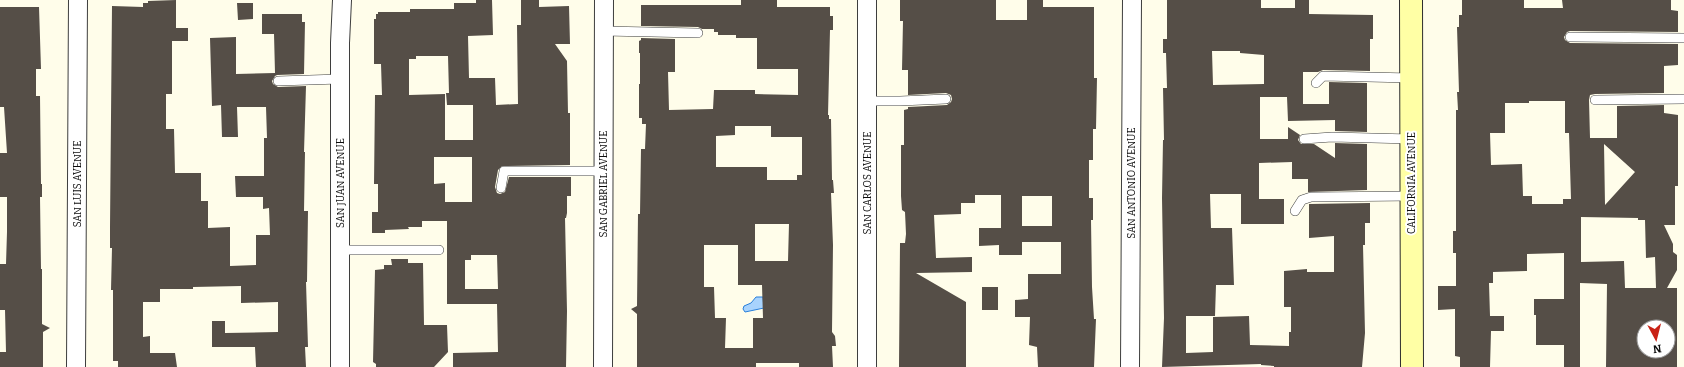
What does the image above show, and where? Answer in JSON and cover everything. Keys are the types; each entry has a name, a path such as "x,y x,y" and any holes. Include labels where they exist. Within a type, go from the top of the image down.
{"main road":[{"name":"CALIFORNIA AVENUE","path":"1411,0 1412,367"}],"street":[{"name":"SAN LUIS AVENUE","path":"76,367 78,0"},
{"name":"SAN JUAN AVENUE","path":"340,367 340,79 342,0"},
{"name":"SAN GABRIEL AVENUE","path":"603,367 604,0"},
{"name":"SAN CARLOS AVENUE","path":"867,0 867,367"},
{"name":"SAN ANTONIO AVENUE","path":"1130,367 1132,0"}],"lane":[{"path":"604,32 698,32"},
{"path":"1570,37 1684,38"},
{"path":"1316,84 1323,76 1411,78"},
{"path":"278,81 340,79"},
{"path":"866,101 946,99"},
{"path":"1595,100 1684,99"},
{"path":"1304,139 1332,137 1411,139"},
{"path":"501,188 504,171 603,171"},
{"path":"1295,211 1302,200 1316,197 1412,196"},
{"path":"340,250 439,250"}],"water":[{"path":"756,297 763,297 764,308 745,312 743,309 744,306 751,303"}],"building":[{"path":"176,0 176,28 188,28 188,41 172,41 172,94 166,94 166,129 174,129 175,173 201,173 201,201 208,201 208,228 230,227 230,266 256,265 256,235 270,235 269,208 263,209 263,197 236,197 235,176 264,176 264,138 267,138 266,107 237,107 238,137 222,137 221,105 212,106 210,38 236,37 236,74 275,73 274,34 262,34 262,14 302,14 302,22 305,22 304,74 277,75 272,81 273,84 278,87 306,86 304,211 308,211 306,282 308,347 305,347 306,367 256,367 255,347 212,347 212,321 225,321 225,333 278,332 278,302 241,303 241,286 193,287 193,289 160,289 160,302 143,302 143,337 150,336 150,353 175,353 177,367 118,367 118,361 113,361 113,290 111,290 112,248 110,248 112,6 143,7 143,3 148,3 148,1"},
{"path":"476,0 492,0 493,35 468,36 469,78 495,78 496,105 518,104 517,25 521,25 521,0 539,0 539,7 569,6 570,44 555,44 567,61 568,113 570,113 570,165 502,166 498,170 495,187 497,193 500,194 505,192 509,177 571,177 571,196 567,196 567,213 565,218 567,311 566,367 453,367 453,353 498,352 497,304 447,304 447,221 422,221 422,227 408,227 409,229 385,230 385,233 372,233 372,212 378,212 378,184 374,184 375,95 382,95 381,64 374,64 374,19 376,19 376,14 378,14 378,12 410,12 410,9 454,9 454,3 476,3","holes":["416,56 448,56 449,93 446,93 447,105 473,105 473,140 445,140 445,94 409,95 409,59 416,59","434,157 472,157 472,202 445,202 445,183 434,184","471,255 497,255 498,289 465,289 465,260 471,260"]},
{"path":"741,0 777,0 777,7 830,7 830,16 833,16 833,30 830,30 828,115 829,119 831,119 832,180 834,193 831,193 833,245 832,332 835,336 836,346 832,346 833,367 799,367 799,363 756,363 756,367 637,367 637,314 631,309 637,306 638,214 640,214 641,149 645,149 646,124 642,124 642,118 639,118 639,41 641,38 675,39 675,72 668,72 669,110 713,109 714,90 755,90 755,94 798,95 798,69 757,69 757,38 736,38 736,35 718,35 718,32 714,32 714,29 702,29 698,27 641,26 641,5 741,5","holes":["735,126 771,126 771,137 802,137 802,175 797,175 797,180 767,180 767,167 716,167 716,136 735,135","755,224 789,224 788,261 755,261","704,245 738,245 738,285 762,285 763,318 753,318 753,348 725,348 726,318 715,318 714,287 704,287"]},
{"path":"900,0 996,0 996,20 1027,20 1027,0 1043,0 1043,7 1094,7 1094,78 1097,78 1096,129 1093,129 1093,160 1089,160 1089,198 1093,198 1093,220 1091,220 1092,287 1094,319 1096,319 1094,367 1038,367 1037,347 1029,345 1030,317 1015,317 1015,300 1028,299 1028,274 1061,274 1061,242 1022,242 1022,255 999,255 999,245 979,246 979,228 1001,228 1001,195 975,195 975,203 961,203 961,214 934,215 936,258 972,257 972,272 916,273 966,302 966,367 899,367 900,243 905,243 906,234 905,212 902,210 901,196 901,145 904,145 904,110 908,109 908,107 947,105 952,99 951,95 946,93 908,95 908,70 902,70 903,21 900,21","holes":["1022,196 1052,196 1052,226 1022,226"]},
{"path":"1167,0 1261,0 1261,8 1295,8 1295,0 1309,0 1309,14 1373,15 1373,39 1370,39 1370,71 1323,70 1318,72 1303,72 1303,104 1329,104 1329,82 1367,83 1367,132 1335,131 1335,120 1288,121 1287,97 1260,97 1260,139 1288,139 1288,127 1300,135 1298,140 1301,144 1314,144 1335,158 1335,143 1367,144 1367,190 1308,192 1308,179 1292,179 1292,162 1259,163 1259,199 1284,199 1284,224 1241,224 1241,194 1210,194 1211,228 1232,228 1234,285 1216,285 1215,316 1186,316 1186,353 1213,352 1213,317 1249,316 1250,345 1289,346 1289,332 1291,332 1291,307 1284,307 1284,271 1307,269 1307,272 1334,272 1334,236 1309,238 1309,204 1370,203 1370,223 1365,223 1365,245 1363,245 1365,333 1362,367 1274,367 1261,364 1162,367 1164,318 1162,198 1164,140 1163,88 1167,88 1166,53 1163,53 1163,39 1167,39","holes":["1212,51 1240,51 1240,53 1264,55 1264,84 1213,85"]},
{"path":"1462,0 1524,0 1524,8 1563,8 1562,0 1671,0 1671,10 1678,11 1678,32 1570,31 1567,32 1564,37 1565,40 1570,43 1678,44 1678,65 1664,66 1664,93 1595,94 1590,95 1589,100 1590,138 1617,138 1617,106 1664,105 1664,113 1678,115 1678,186 1675,186 1675,225 1664,225 1673,244 1673,252 1677,255 1677,270 1667,288 1677,288 1677,367 1606,367 1607,284 1580,283 1580,367 1564,367 1564,345 1536,345 1536,315 1534,315 1534,299 1564,299 1564,253 1527,254 1527,271 1493,272 1493,283 1489,283 1490,316 1504,316 1504,331 1491,331 1490,367 1460,367 1460,357 1455,356 1455,309 1438,310 1438,286 1456,286 1456,253 1453,253 1453,231 1456,231 1456,110 1458,110 1457,92 1459,92 1457,27 1459,27 1459,15 1462,15","holes":["1529,101 1565,101 1565,133 1569,133 1571,199 1563,199 1563,204 1532,204 1532,196 1523,196 1522,164 1491,165 1490,133 1505,133 1505,103 1529,103","1604,144 1635,172 1605,205","1581,217 1638,218 1638,220 1645,220 1646,258 1655,257 1656,288 1625,288 1624,261 1581,262"]},
{"path":"237,3 253,3 253,19 238,20"},
{"path":"0,7 39,7 41,69 36,69 36,96 40,96 42,184 42,197 40,197 42,324 50,328 43,332 43,367 0,367 0,352 6,352 5,310 0,310 0,264 6,264 7,197 0,197 0,153 7,153 4,107 0,107"},
{"path":"391,259 408,259 408,263 423,263 424,325 447,325 448,352 434,367 376,367 376,364 373,362 375,270 384,269 384,265 392,265"},
{"path":"982,287 998,287 998,310 982,310"}]}
